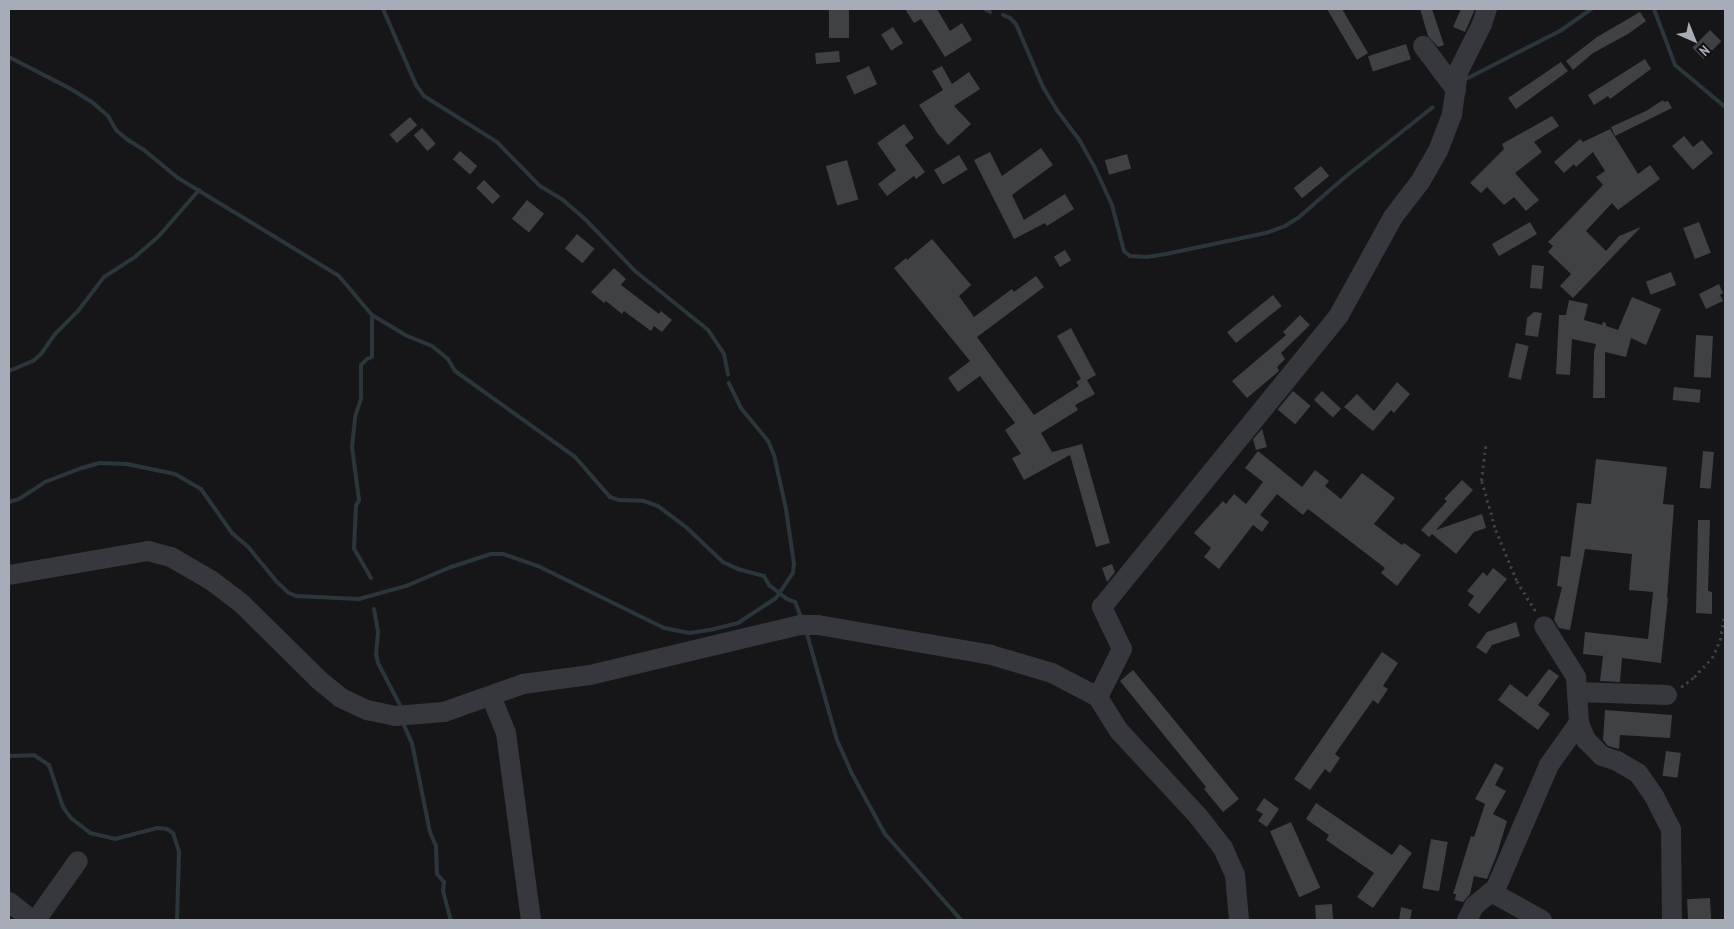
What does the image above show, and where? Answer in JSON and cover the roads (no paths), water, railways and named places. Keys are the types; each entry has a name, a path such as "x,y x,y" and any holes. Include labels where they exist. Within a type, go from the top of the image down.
{"street":[{"path":"1098,697 1122,649 1102,607 1339,315 1393,217 1420,182 1438,151 1452,114 1458,72 1482,24 1487,9"},
{"path":"1423,46 1456,90"},
{"path":"9,575 148,551 171,557 212,581 241,603 319,680 341,698 367,710 395,716 444,712 523,684 590,675 800,625 818,625 992,655 1052,673 1098,697 1119,731 1199,817 1223,848 1235,875 1239,920"},
{"path":"1544,626 1576,677 1579,723 1586,740 1602,756 1617,761 1638,773 1654,796 1671,829 1672,920"},
{"path":"1577,692 1667,696"},
{"path":"491,696 506,733 531,920"},
{"path":"1467,920 1474,906 1496,888 1549,765 1579,723"},
{"path":"9,902 34,920 78,861"},
{"path":"1491,892 1542,920"}],"waterway":[{"path":"383,9 416,85 424,96 497,142 540,186 563,200 585,219 635,271 708,330 724,354 728,375"},
{"path":"985,9 990,12"},
{"path":"1466,79 1560,31 1592,9"},
{"path":"1654,9 1675,65 1725,107"},
{"path":"1003,15 1010,18 1016,24 1043,87 1056,109 1080,141 1094,166 1112,205 1124,251 1130,256 1147,257 1166,254 1266,233 1285,226 1298,218 1345,177 1433,107"},
{"path":"9,57 92,102 108,116 116,130 178,178 339,276 372,315 405,335 432,346 448,359 455,371 575,457 610,497 619,500 644,501 658,506 687,528 723,562 738,569 764,576 769,585 787,599 795,602 801,617"},
{"path":"9,371 33,361 41,354 55,334 78,311 104,277 136,256 159,236 199,190"},
{"path":"371,578 354,548 356,506 359,500 352,447 355,417 361,398 361,365 372,357 372,315"},
{"path":"9,502 19,499 45,482 82,468 100,463 127,464 175,474 201,489 232,533 249,548 277,582 289,593 296,596 359,599 406,586 451,567 491,554 503,554 538,566 664,628 690,633 738,623 776,598 793,573 794,564 786,509 774,455 768,441 741,408 729,383"},
{"path":"374,609 378,632 376,654 378,663 400,705"},
{"path":"807,634 837,740 851,772 885,834 961,920"},
{"path":"403,723 412,743 430,832 436,846 437,874 444,882 443,891 451,920"},
{"path":"9,756 34,755 49,765 63,807 71,818 90,833 115,839 157,828 167,829 173,833 179,852 177,920"}]}
